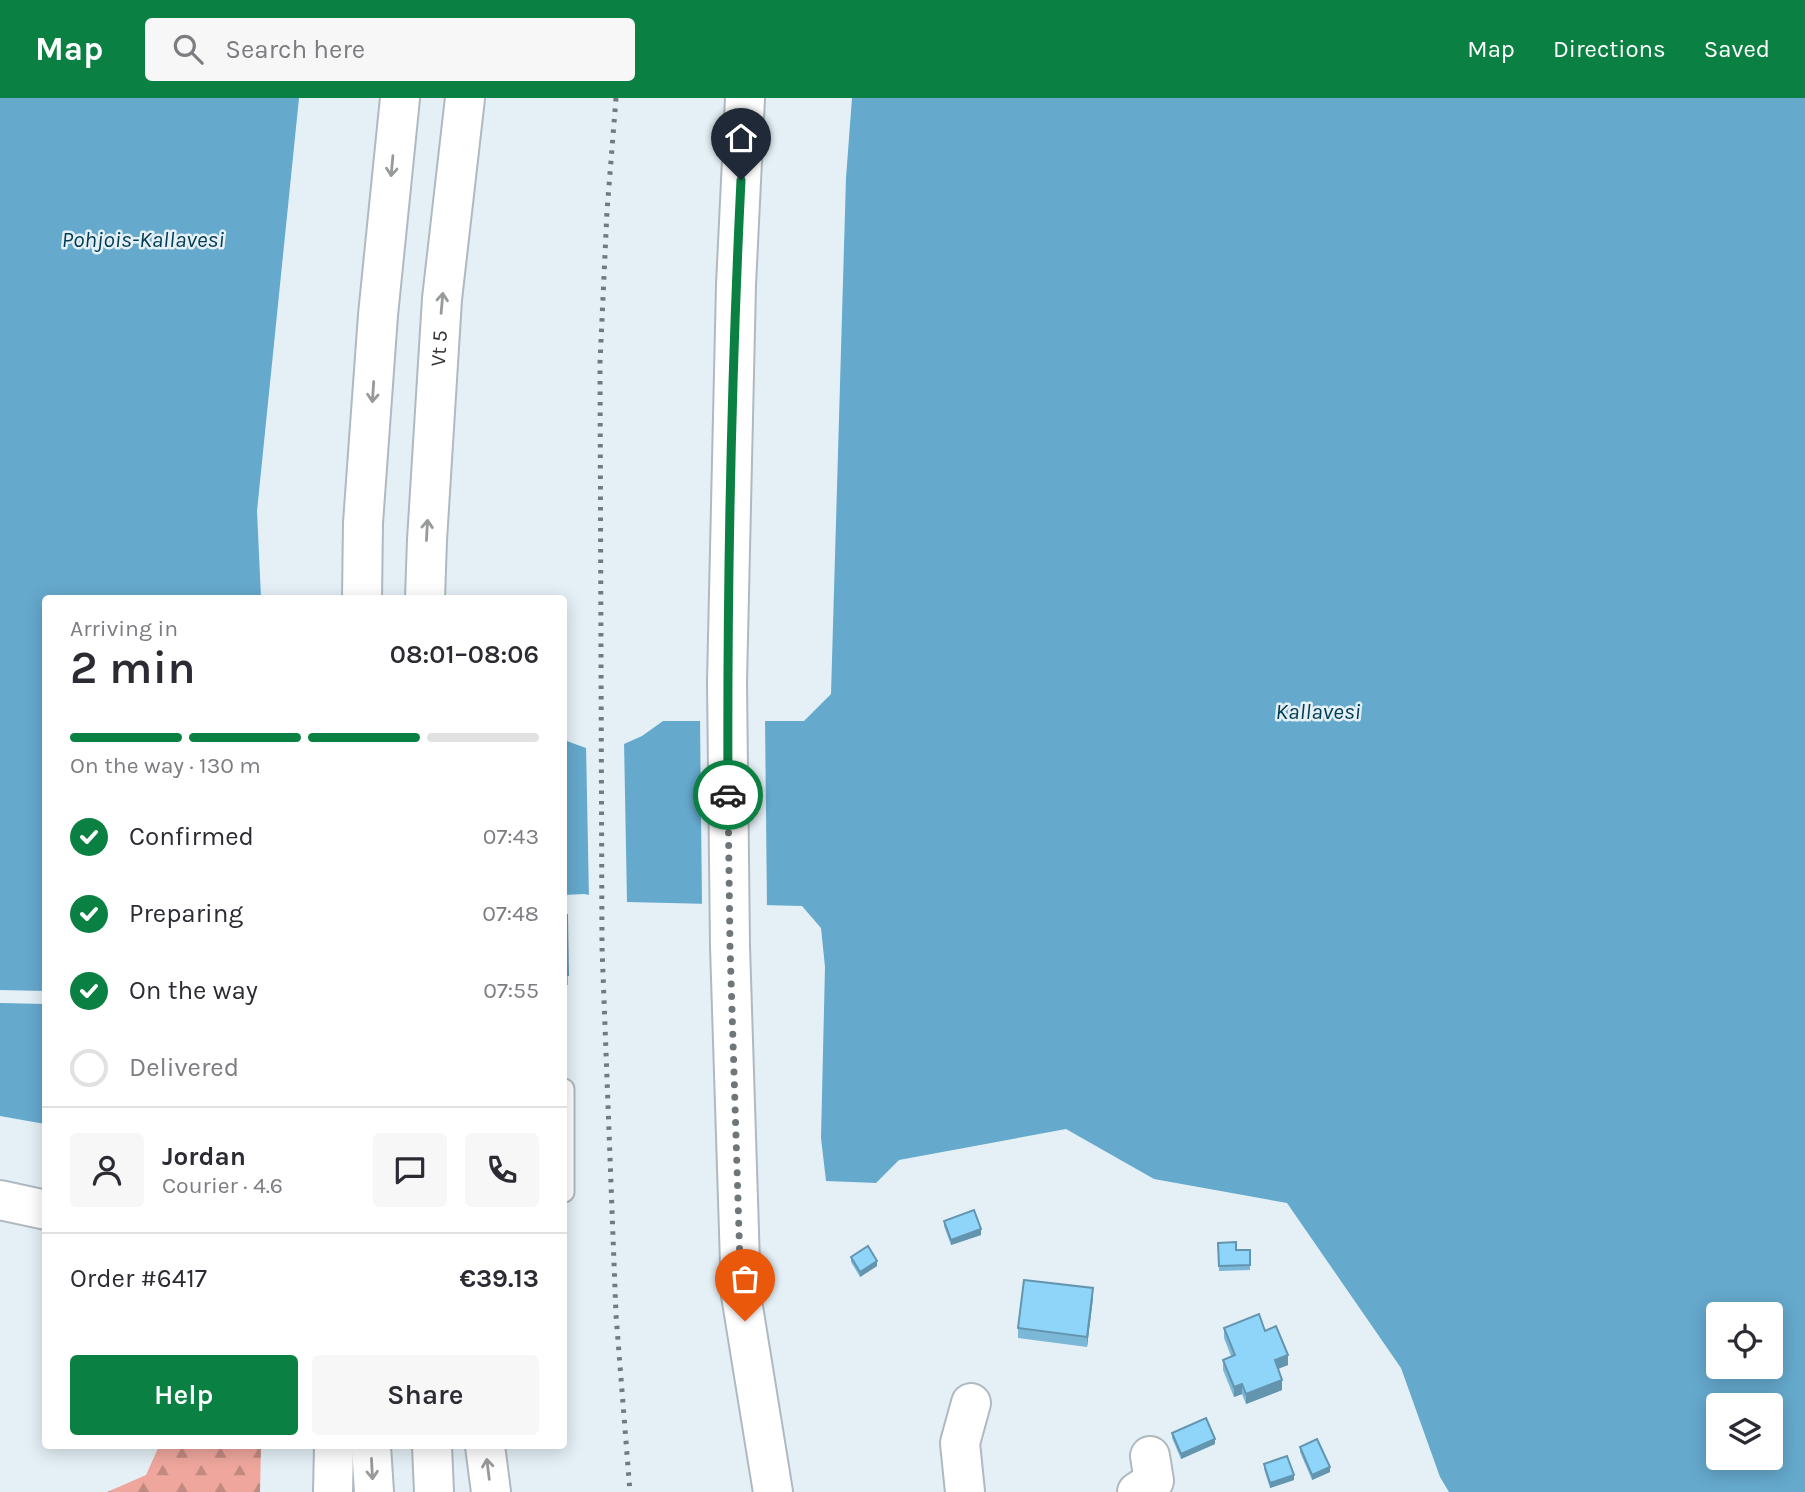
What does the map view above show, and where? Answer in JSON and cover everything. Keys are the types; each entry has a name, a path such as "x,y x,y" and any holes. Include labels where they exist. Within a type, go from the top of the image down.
{"main road":[{"path":"362,595 363,523 376,343 400,98"},
{"name":"Vt 5","path":"425,595 442,299 465,98"},
{"path":"745,98 736,285 727,682 730,946 741,1295 774,1492"},
{"path":"0,1199 42,1209"},
{"path":"965,1492 960,1443 971,1403"},
{"path":"333,1492 334,1449"},
{"path":"371,1449 374,1492"},
{"path":"432,1449 434,1492"},
{"path":"485,1449 491,1492"},
{"path":"1138,1492 1153,1481 1150,1456"}],"green space":[{"path":"158,1449 261,1449 260,1492 107,1492 146,1475"}],"water":[{"name":"Pohjois-Kallavesi","path":"0,98 299,98 257,511 261,595 42,595 42,1123 0,1116"},
{"name":"Kallavesi","path":"852,98 1805,98 1805,1492 1449,1492 1440,1477 1401,1368 1287,1203 1154,1179 1066,1129 899,1160 876,1183 826,1181 821,1138 825,967 821,928 802,906 627,902 584,894 567,895 567,741 586,748 624,744 642,736 663,721 804,721 831,694 846,178"}],"pier":[{"path":"700,717 765,717 767,908 702,906"},
{"path":"624,740 627,906 589,899 586,744"},
{"path":"0,990 42,991 42,1004 0,1003"}],"building":[{"path":"974,1210 981,1229 951,1240 944,1221"},
{"path":"1236,1242 1236,1250 1250,1250 1250,1265 1219,1266 1218,1243"},
{"path":"868,1246 877,1261 860,1272 851,1257"},
{"path":"1024,1280 1093,1288 1087,1337 1018,1328"},
{"path":"1259,1314 1265,1331 1276,1326 1288,1355 1275,1360 1282,1380 1246,1394 1242,1384 1234,1387 1223,1360 1235,1355 1224,1328"},
{"path":"1206,1418 1215,1439 1181,1454 1172,1433"},
{"path":"1317,1439 1330,1467 1312,1475 1300,1447"},
{"path":"1287,1456 1294,1475 1270,1483 1264,1464"}],"railway":[{"path":"616,98 607,211 600,363 602,947 616,1315 630,1492"}],"way so far":[{"path":"728,795 735,1119 741,1295 745,1321"}],"route":[{"path":"728,795 727,682 741,180"}]}
